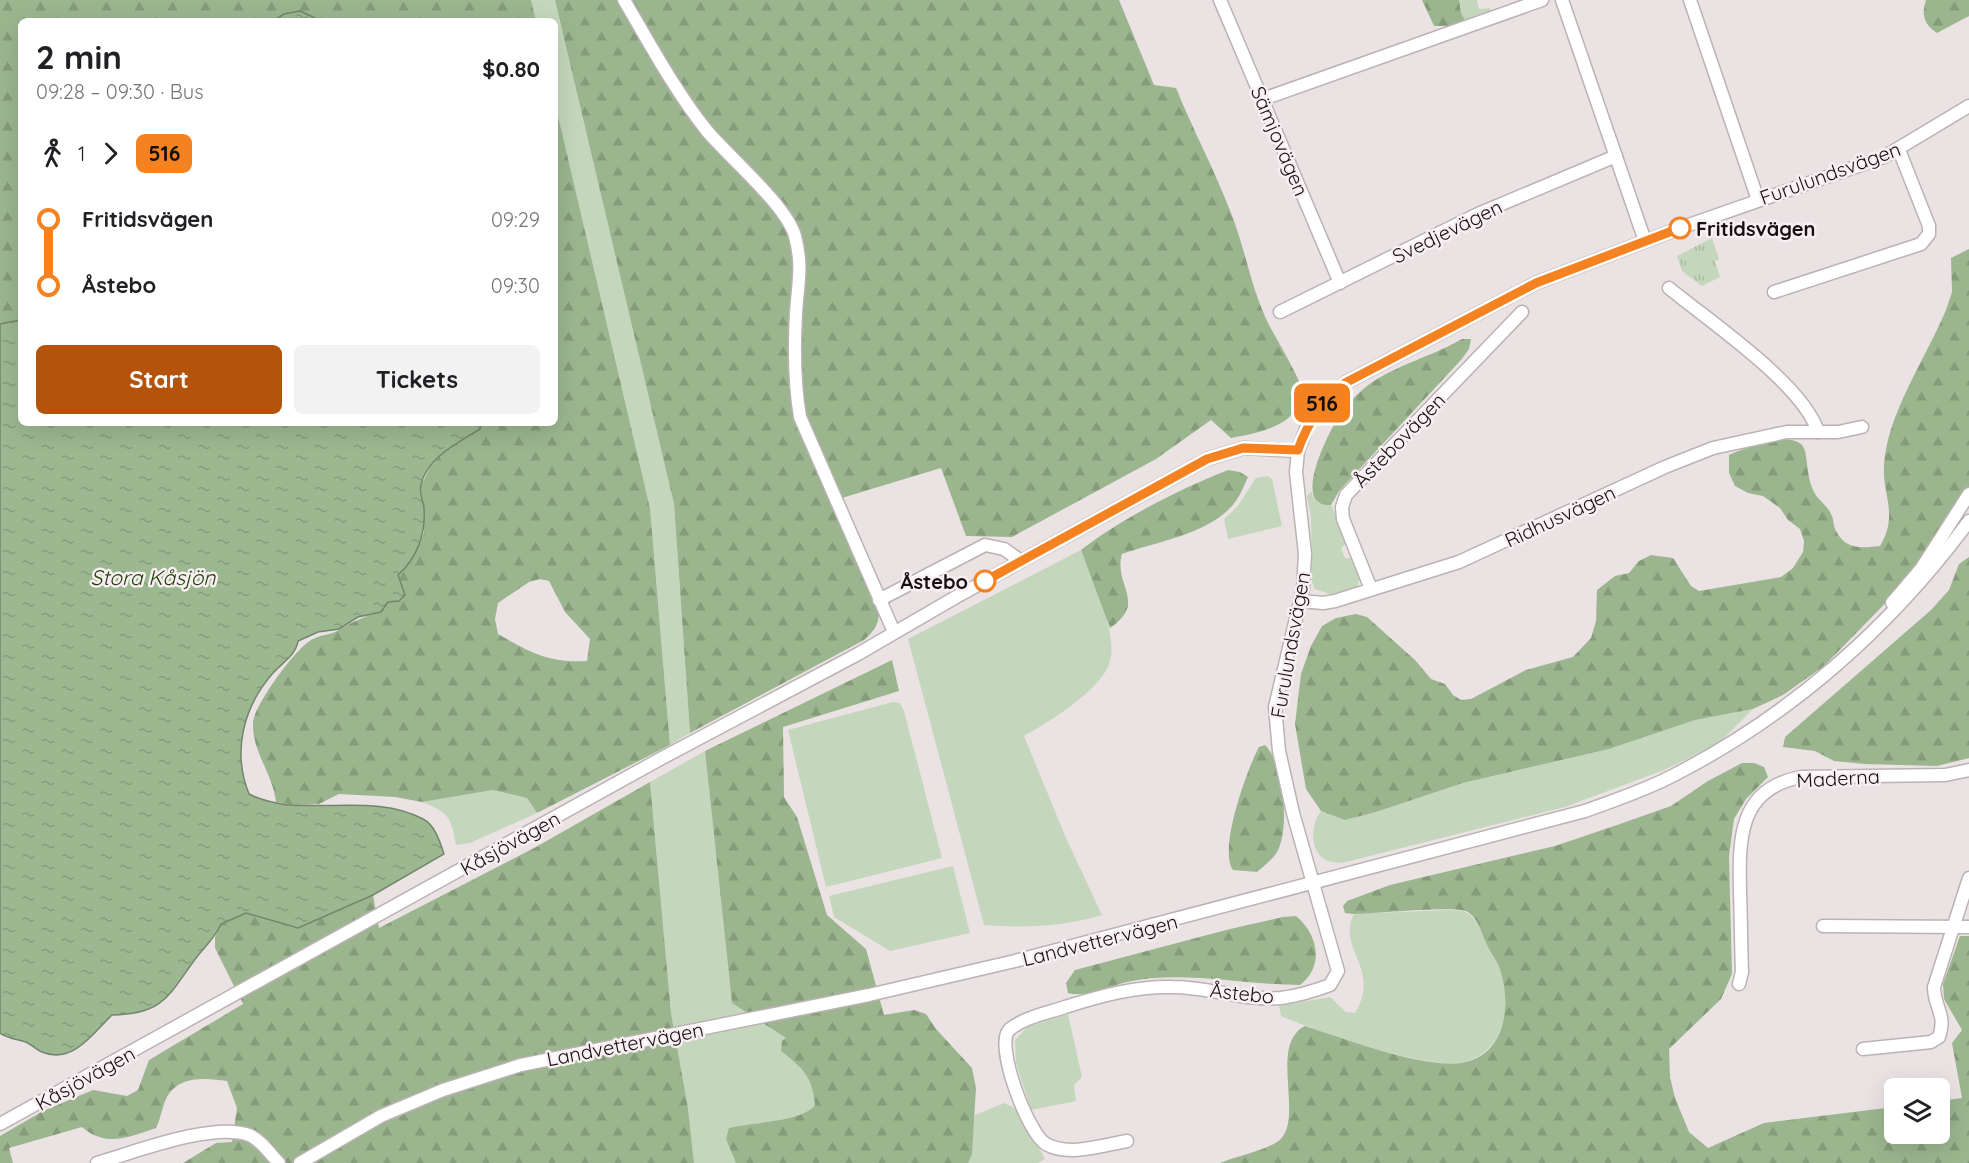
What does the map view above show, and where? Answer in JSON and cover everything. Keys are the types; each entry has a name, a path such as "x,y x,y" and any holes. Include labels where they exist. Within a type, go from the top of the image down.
{"street":[{"path":"624,0 685,102 709,133 758,185 794,232 801,264 794,355 800,417 894,632"},
{"name":"Sämjovägen","path":"1220,0 1340,283"},
{"path":"1263,99 1542,0"},
{"path":"1562,0 1645,242"},
{"path":"1690,0 1758,200"},
{"name":"Furulundsvägen","path":"1314,884 1293,813 1275,729 1277,693 1301,601 1305,555 1296,472 1298,450 1309,421 1322,404 1345,383 1536,283 1899,150 1969,106"},
{"path":"1774,292 1922,244 1926,239 1929,226 1899,150"},
{"name":"Svedjevägen","path":"1280,312 1478,214 1616,156"},
{"path":"1669,288 1789,386 1809,409 1818,432"},
{"name":"Åstebovägen","path":"1371,589 1343,519 1342,501 1522,312"},
{"name":"Ridhusvägen","path":"1301,601 1323,603 1459,562 1694,455 1738,442 1787,432 1838,432 1862,427"},
{"name":"Kåsjövägen","path":"0,1124 1207,459 1243,448 1298,450"},
{"name":"Landvettervägen","path":"1865,637 1964,513 1969,494"},
{"name":"Landvettervägen","path":"300,1163 381,1116 452,1087 521,1065 984,969 1585,811 1672,776 1735,742 1784,709 1915,590 1969,522"},
{"path":"879,600 985,545 1004,549 1021,561"},
{"name":"Maderna","path":"1739,984 1742,972 1740,840 1747,815 1761,795 1782,782 1801,777 1945,775 1969,770"},
{"path":"1863,1049 1931,1042 1939,1037 1944,1023 1934,987 1969,878"},
{"name":"Åstebo","path":"1127,1140 1066,1149 1043,1143 1023,1110 1009,1065 1006,1034 1011,1028 1040,1015 1128,990 1191,987 1280,998 1330,985 1338,971 1314,884"},
{"path":"1823,926 1969,927"},
{"path":"97,1163 208,1131 232,1131 251,1135 279,1163"}],"green space":[{"path":"0,0 531,0 535,18 314,18 297,13 280,18 18,18 18,321 0,324"},
{"path":"531,0 555,0 674,504 690,733 670,745 650,508 558,116 558,18 535,18"},
{"path":"555,0 1119,0 1154,85 1176,88 1190,119 1236,227 1263,311 1302,389 1299,404 1293,414 1275,426 1231,438 1211,420 1156,459 1012,537 966,536 941,468 835,500 879,611 878,620 871,634 864,640 690,733 674,504"},
{"path":"1422,0 1459,0 1461,13 1465,20 1449,26 1434,26"},
{"path":"1459,0 1477,0 1479,9 1490,8 1490,11 1465,20 1461,13"},
{"path":"1926,0 1969,0 1969,16 1937,33 1925,19"},
{"path":"558,116 650,508 670,745 537,813 527,798 493,790 422,802 395,797 339,794 319,804 297,805 276,802 256,744 253,723 268,690 287,664 306,644 357,620 381,612 398,575 415,554 424,533 421,486 430,467 443,452 480,429 481,426 558,426","holes":["540,579 549,581 565,612 590,639 587,661 562,660 541,655 520,647 498,634 495,619 498,603 529,582"]},
{"path":"1712,238 1719,259 1715,261 1720,277 1702,286 1682,271 1677,256"},
{"path":"1969,249 1969,487 1942,531 1906,582 1824,666 1783,695 1753,709 1695,720 1609,749 1463,783 1345,820 1321,811 1306,789 1295,724 1301,674 1311,646 1322,626 1336,618 1356,614 1367,617 1415,660 1431,679 1445,684 1453,695 1461,700 1471,699 1526,670 1573,657 1591,638 1596,621 1597,590 1615,576 1629,573 1639,561 1651,555 1673,558 1691,586 1699,591 1781,577 1793,568 1803,552 1804,541 1800,529 1788,520 1780,508 1763,496 1748,493 1735,486 1729,473 1729,455 1770,441 1792,440 1800,444 1805,451 1812,487 1829,511 1835,529 1844,542 1855,546 1880,546 1886,535 1889,515 1884,465 1892,426 1946,310 1952,292 1951,258"},
{"path":"1462,339 1471,339 1469,349 1461,360 1339,491 1331,505 1320,503 1314,496 1314,473 1329,433 1348,404 1377,379"},
{"path":"1228,470 1240,472 1248,477 1235,502 1218,518 1193,532 1122,554 1120,565 1127,593 1127,610 1121,619 1110,628 1081,550 1152,505"},
{"path":"1268,476 1272,479 1282,526 1228,539 1224,519 1237,507 1256,478"},
{"path":"1311,491 1318,502 1331,505 1348,542 1341,548 1345,558 1354,558 1360,576 1357,589 1335,596 1315,589 1312,582 1311,518 1307,496"},
{"path":"1081,550 1107,620 1110,635 1110,661 1097,683 1074,704 1024,736 1066,838 1102,915 1044,926 984,925 908,639"},
{"path":"1969,557 1969,758 1937,766 1865,764 1834,761 1815,751 1783,747 1785,737 1931,610 1949,590 1959,564"},
{"path":"892,660 899,691 783,727 784,797 797,817 827,915 866,949 884,1015 914,1010 926,1014 936,1029 972,1068 976,1088 972,1154 968,1163 736,1163 726,1139 729,1128 800,1115 815,1105 809,1079 781,1051 782,1041 786,1038 732,1003 705,751"},
{"path":"893,702 900,703 904,711 942,858 826,887 788,730"},
{"path":"1753,709 1719,743 1664,770 1565,807 1342,863 1329,862 1317,852 1314,845 1315,823 1321,811 1345,820 1463,783 1609,749 1695,720"},
{"path":"1265,745 1277,766 1283,795 1282,838 1275,855 1257,872 1233,870 1229,860 1231,828 1254,758 1259,747"},
{"path":"705,751 732,1003 786,1038 781,1051 806,1074 812,1086 815,1105 800,1115 729,1128 736,1163 694,1163 688,1108 671,1013 650,782"},
{"path":"1742,763 1754,763 1764,767 1768,777 1746,799 1734,819 1729,856 1732,974 1721,999 1669,1049 1670,1077 1675,1098 1689,1132 1708,1148 1764,1123 1884,1108 1884,1144 1950,1144 1950,1100 1962,1098 1952,1043 1962,1030 1944,999 1943,984 1960,936 1969,936 1969,1163 1220,1163 1271,1145 1277,1142 1285,1132 1289,1119 1287,1066 1289,1049 1294,1036 1305,1026 1385,1052 1449,1064 1479,1057 1498,1037 1505,1010 1503,980 1498,964 1472,915 1460,910 1448,909 1345,913 1343,906 1347,901 1390,885 1555,846 1671,806 1708,781"},
{"path":"650,782 671,1013 688,1108 694,1163 183,1163 216,1143 232,1142 237,1108 227,1081 202,1079 186,1081 172,1090 165,1101 156,1128 127,1137 109,1139 91,1133 82,1127 9,1148 13,1163 0,1163 0,1136 43,1111 93,1090 127,1096 138,1090 149,1060 243,1004 215,948 215,937 221,924 246,913 298,928 373,895 379,928 536,847"},
{"path":"493,790 527,798 537,813 470,843 456,845 447,817 438,809 422,802"},
{"path":"953,866 970,933 890,951 834,917 829,896"},
{"path":"1459,910 1469,914 1476,921 1503,979 1506,1008 1503,1022 1491,1046 1480,1055 1467,1061 1450,1063 1402,1056 1374,1049 1281,1016 1279,1006 1330,997 1346,1012 1355,1013 1362,998 1364,984 1362,971 1350,938 1350,926 1354,914"},
{"path":"1296,916 1310,932 1316,951 1313,969 1300,985 1170,977 1127,982 1083,994 1068,993 1066,983 1075,970 1226,930"},
{"path":"1068,1014 1082,1077 1074,1085 1076,1101 1031,1110 1016,1063 1015,1040 1027,1027"},
{"path":"1004,1103 1019,1110 1045,1159 1038,1163 968,1163 975,1115"}],"water":[{"path":"300,11 315,18 278,18 284,14"},
{"name":"Stora Kåsjön","path":"18,321 18,426 481,426 480,429 444,452 424,475 421,488 424,508 422,536 415,553 398,575 405,595 399,601 388,602 381,612 358,617 339,629 318,632 298,641 292,654 273,673 254,700 243,731 241,746 241,762 249,794 290,805 358,805 402,811 423,819 431,825 444,854 373,895 298,928 246,913 221,924 213,938 163,1000 143,1011 112,1015 82,1045 73,1051 53,1055 0,1033 0,324"}],"bus line":[{"name":"516","path":"985,581 1207,459 1243,448 1298,450 1309,421 1322,404 1345,383 1536,283 1680,228"}],"place":[{"name":"Fritidsvägen","path":"1680,228"},
{"name":"Åstebo","path":"985,581"}]}
